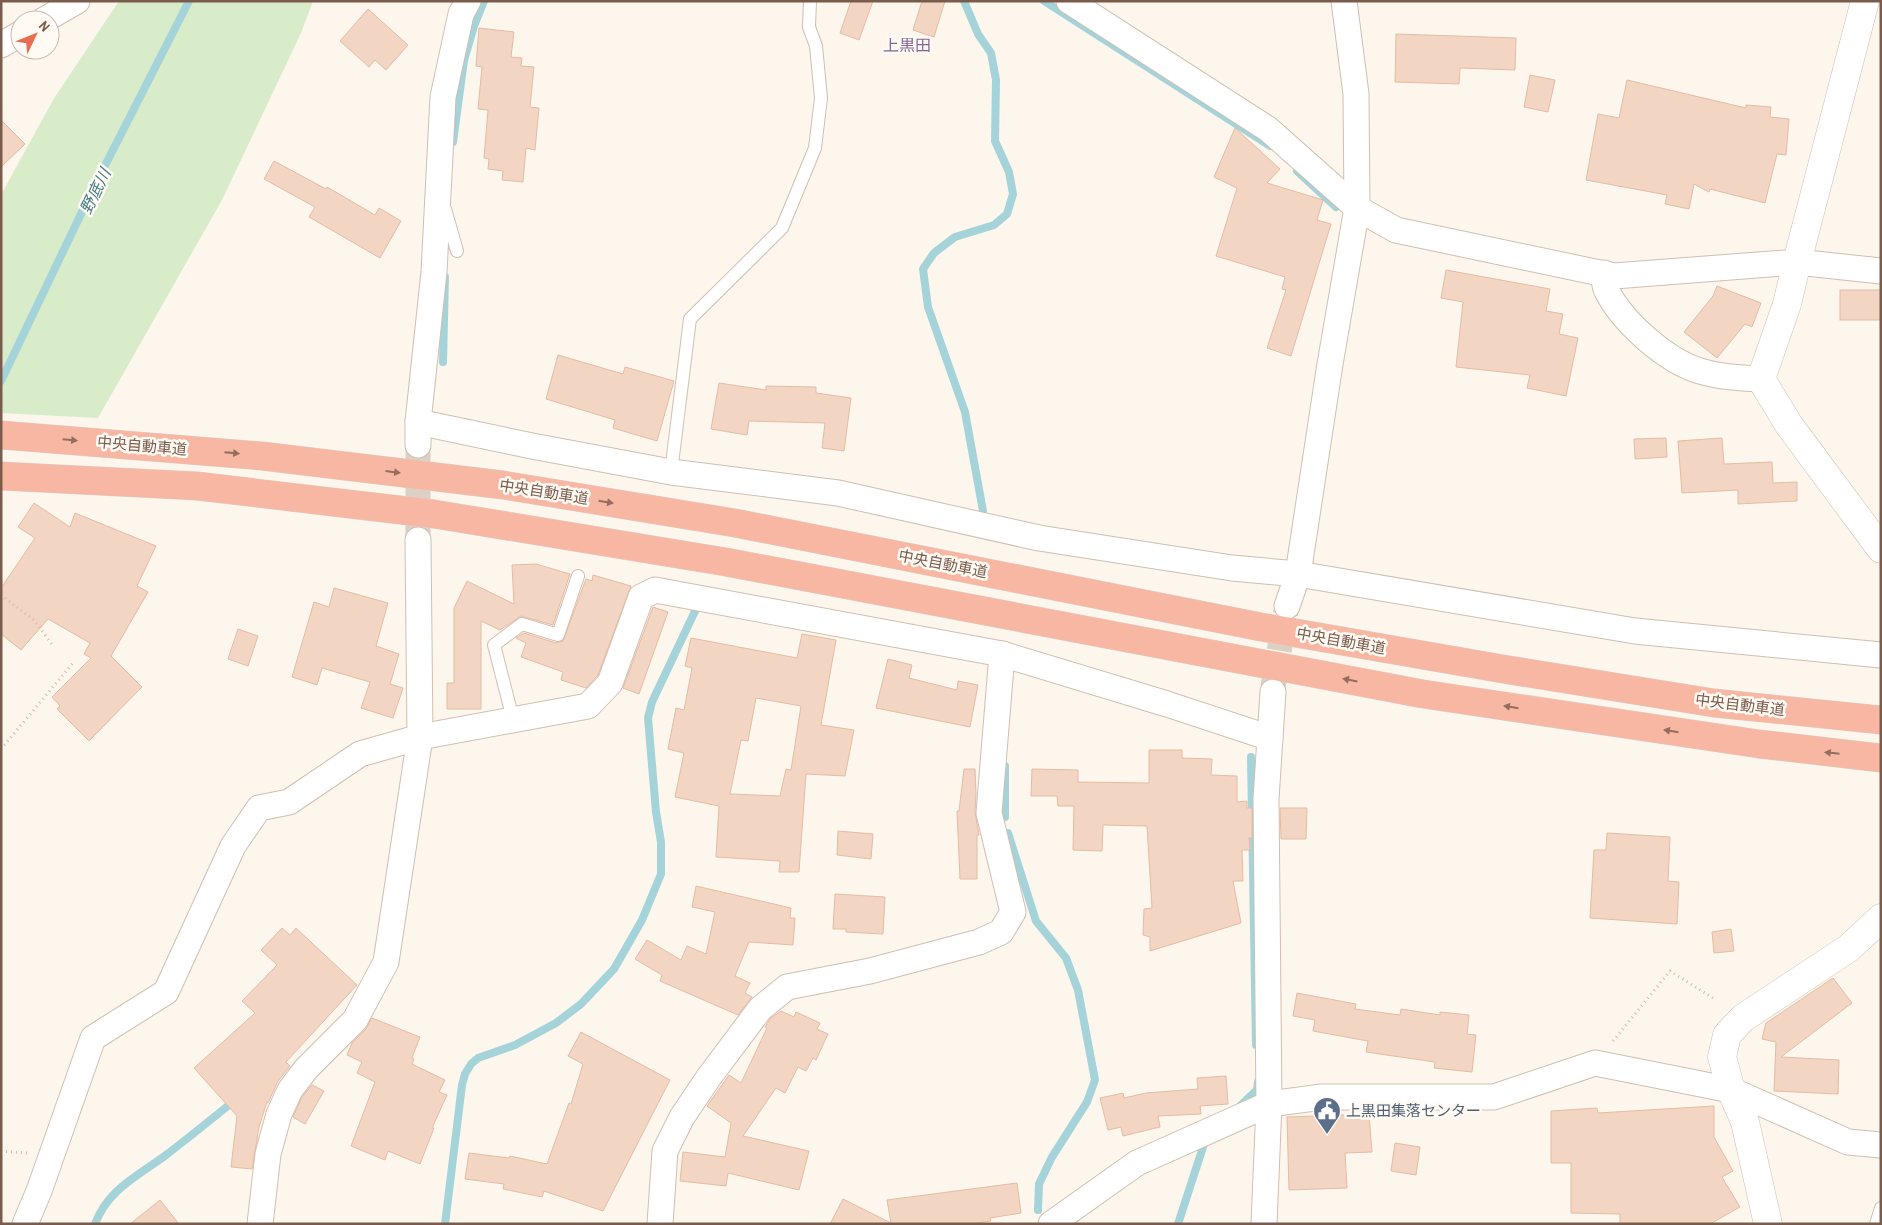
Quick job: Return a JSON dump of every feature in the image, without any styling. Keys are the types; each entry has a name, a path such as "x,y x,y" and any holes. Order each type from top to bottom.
{"highway":[{"name":"中央自動車道","path":"11,436 262,456 503,485 735,523 1261,627 1714,703 1881,720"},
{"path":"1,476 197,486 434,514 726,562 1423,694 1759,744 1881,758"}],"street":[{"path":"60,11 77,1"},
{"path":"468,1 461,14 442,97 434,272 418,433 532,446 671,472 838,493 1039,538 1232,568 1298,574 1635,631 1881,654"},
{"path":"1070,1 1268,129 1357,208 1396,230 1614,276 1797,262 1881,271"},
{"path":"1287,606 1298,574 1330,364 1357,208 1356,94 1344,1"},
{"path":"1761,379 1787,304 1865,1"},
{"path":"1604,274 1606,288 1626,318 1653,345 1678,362 1699,370 1728,377 1761,379"},
{"path":"1761,379 1789,425 1881,548"},
{"path":"260,1224 268,1154 279,1114 290,1090 306,1069 356,1020 386,962 420,738 418,540"},
{"path":"25,1224 49,1164 93,1038 166,992 233,846 259,808 289,802 360,754 420,738 588,706 610,683 641,597 655,590 1002,654 1167,704 1270,738"},
{"path":"660,1224 665,1151 682,1117 709,1076 760,1009 786,987 870,971 979,942 1001,932 1014,912 989,812 1002,654"},
{"path":"1264,1224 1269,1104 1266,798 1272,692"},
{"path":"1768,1224 1745,1122 1731,1090 1722,1057 1727,1035 1743,1018 1849,948 1881,918"},
{"path":"1051,1224 1137,1163 1269,1104 1322,1097 1494,1097 1595,1063 1731,1090 1848,1142 1881,1145"}],"lane":[{"path":"671,472 690,319 782,228 815,148 821,98 816,46 809,26 810,1"},
{"path":"438,184 457,251"},
{"path":"513,719 494,645 522,624 558,635 578,576"},
{"path":"1876,1224 1881,1208"}],"path":[{"path":"1,595 35,620 53,646"},
{"path":"1,749 73,663"},
{"path":"1595,1063 1670,971 1713,998"}],"green space":[{"path":"119,1 313,1 301,33 222,200 98,418 1,413 1,195 53,100"}],"building":[{"path":"851,1 873,1 859,40 840,33"},
{"path":"922,1 945,1 934,37 913,30"},
{"path":"368,9 408,45 386,70 375,60 369,67 340,41"},
{"path":"479,28 514,32 511,57 522,58 521,66 534,67 530,107 539,108 535,150 526,148 523,182 502,180 503,171 488,169 489,159 484,158 488,110 478,109 482,67 476,66"},
{"path":"1396,34 1516,38 1515,70 1460,68 1459,84 1395,82"},
{"path":"1530,75 1555,80 1548,112 1524,107"},
{"path":"1627,80 1746,108 1746,105 1771,107 1770,117 1789,119 1786,155 1777,154 1765,203 1710,189 1709,192 1694,184 1689,209 1665,204 1667,195 1586,180 1598,114 1619,118"},
{"path":"1,120 25,144 1,167"},
{"path":"1235,128 1280,169 1267,183 1323,200 1317,220 1331,224 1291,356 1267,348 1286,290 1282,289 1285,277 1216,256 1237,188 1214,177"},
{"path":"274,161 326,189 327,187 375,215 379,208 401,221 380,258 309,217 315,207 264,179"},
{"path":"1446,270 1550,289 1546,311 1563,314 1559,334 1578,338 1566,396 1527,388 1530,375 1456,367 1463,302 1441,298"},
{"path":"1717,286 1761,303 1752,327 1745,324 1717,358 1684,332 1713,296"},
{"path":"1840,290 1881,290 1881,320 1840,320"},
{"path":"558,355 623,374 625,367 674,381 657,441 613,428 615,420 546,399"},
{"path":"719,383 766,390 766,386 816,387 816,393 851,398 844,451 822,448 825,423 749,421 747,435 711,429"},
{"path":"1666,438 1667,457 1635,459 1634,439"},
{"path":"1722,438 1724,464 1772,462 1773,483 1797,482 1797,501 1738,504 1738,490 1682,493 1678,441"},
{"path":"34,503 70,527 75,513 156,546 137,586 148,592 111,656 142,687 89,741 57,709 60,706 52,697 91,658 84,654 90,643 48,619 21,650 1,634 1,588 35,538 18,527"},
{"path":"536,564 570,574 553,625 521,616 500,630 481,621 481,709 447,709 447,683 454,683 454,608 467,581 514,604 512,565"},
{"path":"593,575 631,586 598,675 586,688 561,680 563,672 521,657 526,643 516,638 524,633 556,643 563,641 586,579 592,581"},
{"path":"334,588 388,603 376,646 399,654 390,684 403,688 393,718 361,708 370,682 322,668 317,685 292,677 314,602 329,607"},
{"path":"653,607 668,612 639,694 623,688"},
{"path":"238,629 258,636 248,666 228,659"},
{"path":"802,634 836,640 821,725 854,730 845,776 806,774 799,872 779,872 780,861 716,857 719,806 675,797 684,753 668,749 676,708 684,710 692,668 685,666 691,638 797,658","holes":["756,698 801,706 791,770 786,769 780,796 730,794 741,740 748,741"]},
{"path":"888,659 912,665 909,678 957,690 958,681 978,685 970,727 876,708"},
{"path":"1149,750 1182,750 1182,758 1212,759 1211,775 1237,776 1237,802 1247,801 1247,808 1252,808 1252,838 1249,838 1250,850 1242,850 1243,881 1233,881 1241,923 1150,951 1150,937 1143,935 1144,909 1152,908 1147,826 1103,825 1102,851 1073,850 1074,806 1058,806 1057,796 1031,796 1032,769 1078,770 1078,782 1149,783"},
{"path":"964,769 975,769 975,812 979,835 977,835 977,879 960,879 957,811 959,811"},
{"path":"1280,808 1307,808 1306,839 1281,839"},
{"path":"838,831 873,834 871,859 837,855"},
{"path":"1607,833 1670,837 1668,881 1679,882 1677,924 1590,918 1594,850 1606,850"},
{"path":"696,886 791,908 790,918 795,918 793,945 749,942 735,976 750,983 745,993 752,997 738,1015 660,981 662,975 635,959 647,940 681,960 687,946 706,954 715,912 692,907"},
{"path":"835,894 885,897 883,934 846,932 846,929 833,929"},
{"path":"282,928 290,935 296,928 357,985 286,1062 290,1066 278,1081 267,1102 259,1127 252,1169 231,1167 237,1116 194,1068 255,1013 242,1001 277,965 261,950"},
{"path":"1731,929 1734,951 1714,953 1712,932"},
{"path":"1833,978 1852,1003 1781,1057 1839,1060 1838,1094 1774,1091 1776,1042 1762,1039 1766,1023"},
{"path":"1297,993 1356,1004 1355,1009 1400,1015 1401,1009 1440,1015 1440,1012 1469,1015 1467,1034 1476,1035 1472,1072 1434,1068 1435,1062 1366,1052 1368,1041 1313,1031 1315,1020 1293,1016"},
{"path":"781,1011 794,1017 796,1012 820,1023 817,1029 828,1034 816,1060 813,1058 806,1071 798,1067 785,1093 776,1088 743,1136 809,1151 799,1190 728,1173 726,1186 680,1181 683,1152 725,1157 731,1123 707,1106 729,1075 741,1083 767,1028 765,1027 770,1019"},
{"path":"372,1018 420,1037 412,1058 414,1059 412,1064 445,1080 439,1092 447,1095 432,1128 434,1128 420,1164 388,1151 385,1160 351,1146 375,1082 357,1073 362,1062 347,1055 352,1043 365,1030"},
{"path":"581,1032 670,1080 603,1211 544,1191 542,1197 503,1189 504,1184 465,1179 469,1153 509,1158 510,1156 547,1164 569,1103 571,1104 583,1064 568,1056"},
{"path":"1226,1076 1228,1104 1200,1106 1201,1114 1158,1116 1160,1127 1123,1136 1121,1127 1108,1130 1100,1098 1123,1093 1124,1098 1146,1093 1198,1089 1197,1078"},
{"path":"312,1085 324,1091 305,1124 293,1117 302,1097"},
{"path":"1714,1106 1714,1137 1733,1171 1722,1177 1740,1207 1710,1224 1620,1224 1620,1214 1571,1213 1571,1163 1551,1163 1551,1111 1597,1108 1598,1113"},
{"path":"1369,1114 1372,1152 1345,1153 1347,1188 1289,1190 1287,1117"},
{"path":"1395,1143 1420,1147 1416,1175 1391,1171"},
{"path":"1017,1183 1021,1213 990,1218 991,1221 970,1224 830,1224 843,1199 891,1223 887,1200"},
{"path":"160,1200 179,1224 130,1224"}],"waterway":[{"name":"野底川","path":"1,381 91,193 189,1"},
{"path":"453,142 464,60 484,1"},
{"path":"964,1 978,34 991,53 996,80 995,141 1009,172 1013,194 1007,214 994,225 955,237 934,253 923,269 928,307 965,412 983,511"},
{"path":"1044,1 1270,146"},
{"path":"1297,171 1336,207"},
{"path":"443,362 445,277"},
{"path":"445,1224 462,1085 465,1074 471,1064 478,1058 515,1045 556,1023 581,1004 614,969 642,920 661,874 661,842 656,812 648,718 652,702 696,609"},
{"path":"1251,757 1256,1045"},
{"path":"1005,766 1005,817"},
{"path":"1008,833 1036,921 1066,958 1078,990 1095,1080 1087,1102 1052,1157 1039,1184 1038,1210"},
{"path":"1239,1107 1257,1090 1258,1082"},
{"path":"95,1224 108,1201 125,1184 166,1155 229,1105"},
{"path":"1178,1224 1204,1144"}],"tunnel":[{"path":"418,445 418,540"},
{"path":"1273,687 1286,611"}],"place":[{"name":"上黒田集落センター","path":"1327,1135"}],"district":[{"name":"上黒田","path":"907,45"}]}
